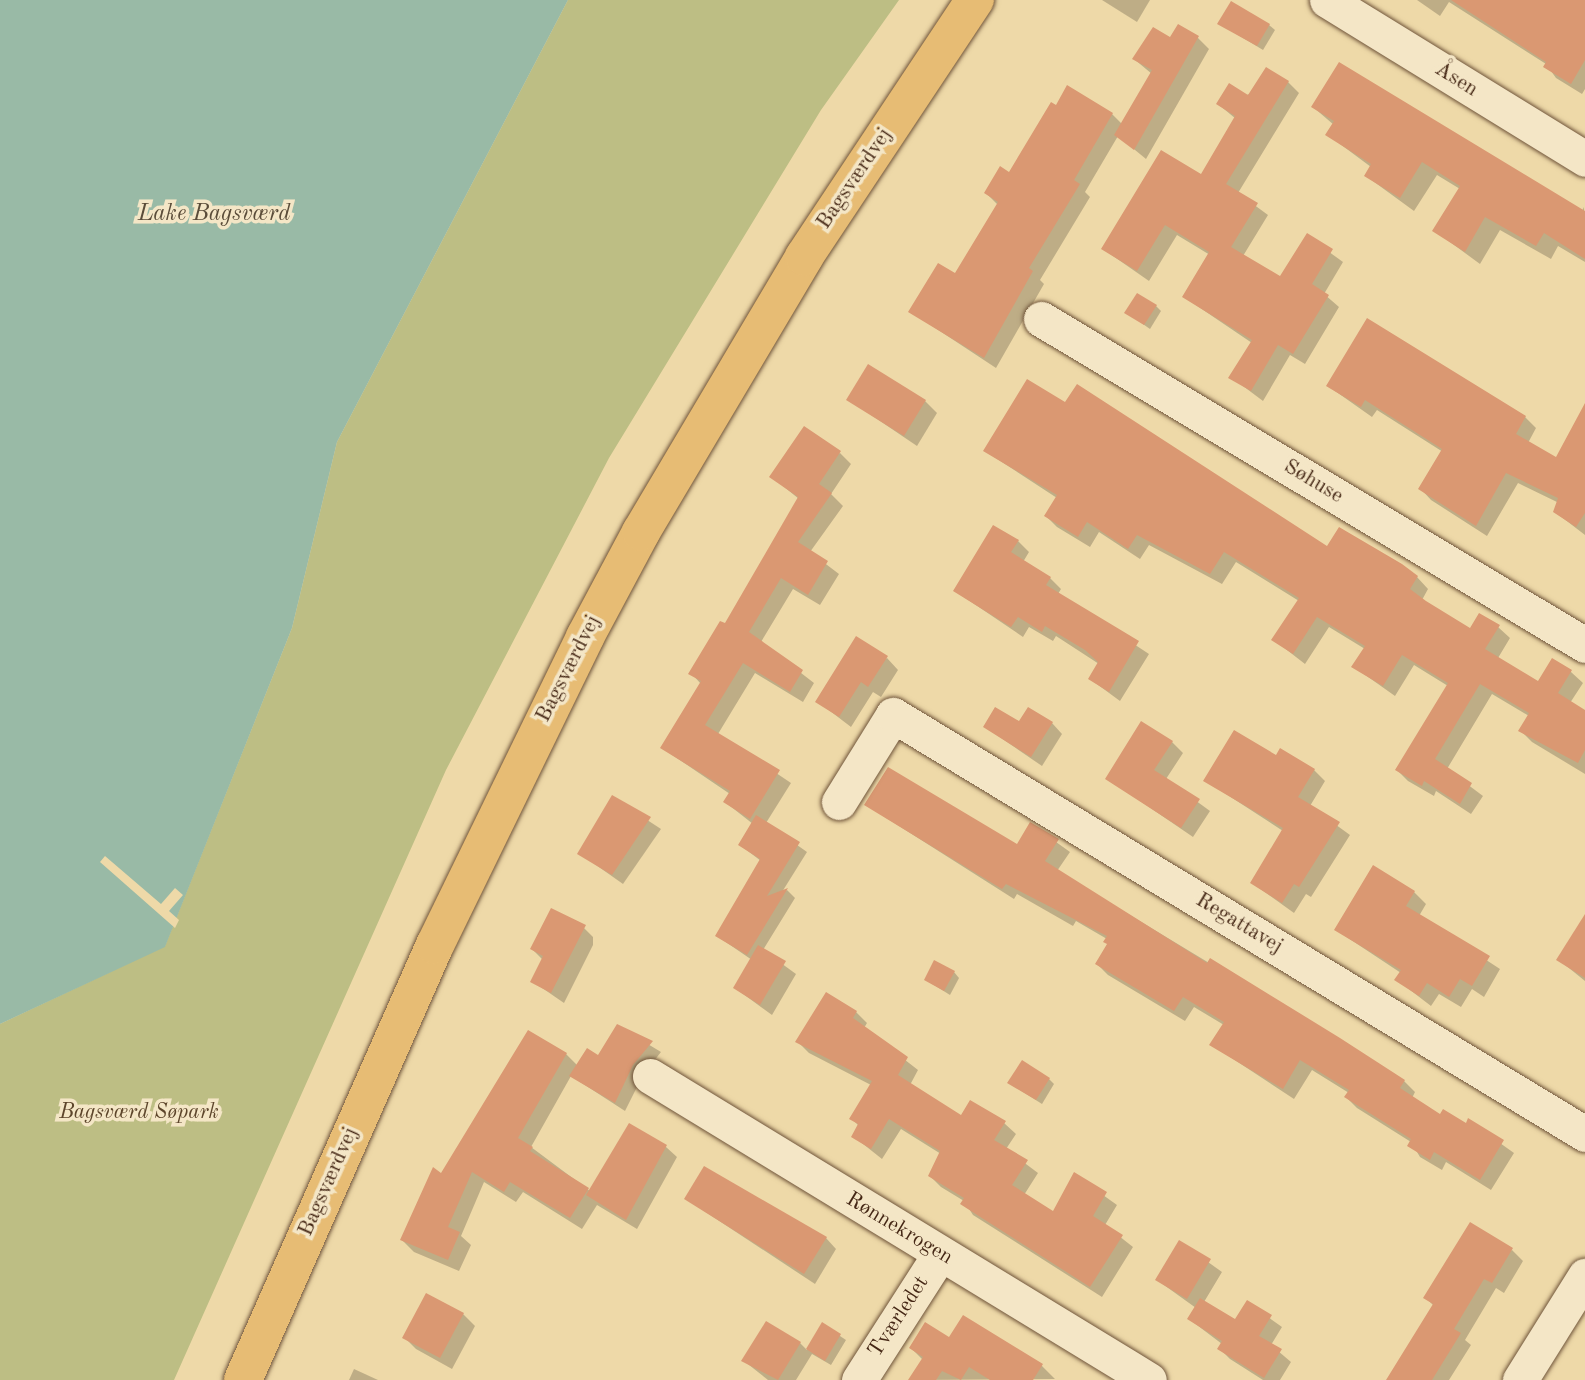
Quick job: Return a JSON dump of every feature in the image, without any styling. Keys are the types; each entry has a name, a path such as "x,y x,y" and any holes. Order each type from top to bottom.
{"main road":[{"name":"Bagsværdvej","path":"243,1380 435,945 585,637 789,280 975,0"}],"street":[{"name":"Åsen","path":"1327,0 1585,159"},
{"name":"Søhuse","path":"1041,319 1585,645"},
{"name":"Regattavej","path":"839,802 893,715 1585,1134"},
{"name":"Rønnekrogen","path":"650,1076 1149,1380"},
{"name":"Tværledet","path":"859,1380 940,1254"},
{"path":"1520,1380 1585,1276"}],"green space":[{"name":"Bagsværd Søpark","path":"568,0 899,0 821,110 609,458 446,770 174,1380 0,1380 0,1024 165,946 292,628 337,442"}],"water":[{"name":"Lake Bagsværd","path":"0,0 568,0 337,442 292,628 165,947 0,1024"}],"pier":[{"path":"105,856 161,904 175,888 183,895 169,911 179,920 175,928 100,862"}],"building":[{"path":"1451,0 1585,0 1585,60 1571,84 1543,67 1546,62"},
{"path":"1231,1 1270,24 1257,46 1217,24"},
{"path":"1178,24 1199,36 1134,150 1114,135 1152,70 1132,59 1153,27 1170,37"},
{"path":"1339,62 1585,211 1585,259 1544,233 1536,246 1485,217 1465,252 1432,231 1460,186 1422,162 1400,198 1364,176 1371,164 1325,135 1334,121 1311,107"},
{"path":"1266,67 1289,81 1226,184 1258,203 1231,247 1280,276 1307,233 1333,249 1312,284 1329,295 1293,354 1278,345 1251,391 1228,378 1252,340 1182,297 1209,252 1165,225 1137,271 1101,249 1161,150 1201,174 1235,116 1216,104 1229,83 1248,95"},
{"path":"1067,85 1113,113 1074,180 1080,184 1029,268 1033,271 984,358 908,312 938,263 955,273 998,202 984,193 1000,166 1009,172 1051,102 1056,105"},
{"path":"1137,293 1157,305 1144,325 1124,313"},
{"path":"1367,318 1526,416 1516,434 1556,457 1585,403 1585,513 1576,527 1553,512 1558,498 1506,473 1476,526 1418,489 1442,449 1365,400 1361,407 1326,386"},
{"path":"868,364 926,400 904,436 846,400"},
{"path":"1027,379 1065,402 1077,384 1327,546 1339,527 1402,564 1418,576 1410,589 1426,601 1470,628 1479,613 1500,625 1485,649 1538,681 1552,658 1572,670 1558,693 1585,710 1585,750 1578,763 1518,731 1529,713 1480,684 1435,759 1472,783 1460,804 1424,781 1422,786 1395,770 1448,683 1402,655 1383,686 1351,667 1365,646 1317,617 1293,654 1271,640 1299,598 1224,552 1210,574 1137,535 1128,549 1087,522 1078,537 1044,516 1057,495 983,451"},
{"path":"804,426 841,451 819,484 832,493 798,542 828,561 808,595 781,578 749,632 803,670 790,692 743,663 705,725 780,770 750,819 723,802 730,791 660,748 701,681 688,674 720,621 725,623 798,497 769,477"},
{"path":"993,525 1019,540 1011,552 1051,577 1046,585 1139,641 1109,692 1088,679 1098,662 1085,650 1045,626 1042,632 1018,617 1011,627 953,591"},
{"path":"856,636 888,656 868,687 861,682 839,717 815,702"},
{"path":"995,707 1019,721 1028,707 1053,722 1031,757 983,727"},
{"path":"1141,721 1173,741 1154,770 1200,799 1181,828 1105,779"},
{"path":"1234,730 1276,755 1280,748 1315,769 1298,797 1340,822 1299,887 1294,884 1282,903 1250,883 1283,828 1203,781"},
{"path":"888,767 1017,844 1030,822 1059,839 1045,861 1207,963 1210,958 1340,1038 1405,1080 1400,1088 1440,1114 1443,1109 1466,1123 1468,1118 1504,1140 1480,1180 1434,1152 1430,1160 1407,1146 1411,1139 1344,1097 1349,1090 1300,1060 1283,1089 1209,1045 1224,1022 1183,997 1174,1011 1095,964 1107,944 1103,942 1107,936 1006,884 1002,889 864,805"},
{"path":"612,795 651,817 612,875 577,854"},
{"path":"756,815 800,842 767,896 788,888 747,955 715,936 760,859 738,845"},
{"path":"1373,865 1415,891 1406,906 1490,956 1472,986 1460,979 1449,997 1427,983 1419,996 1394,980 1401,970 1334,930"},
{"path":"551,908 586,925 551,993 530,982 543,956 530,949"},
{"path":"1585,914 1585,978 1556,960"},
{"path":"758,945 786,961 760,1005 733,988"},
{"path":"934,960 955,971 944,991 924,980"},
{"path":"826,992 857,1011 853,1018 908,1057 898,1075 961,1115 970,1100 1006,1121 994,1140 1028,1160 1012,1185 1053,1211 1074,1172 1107,1192 1093,1216 1123,1235 1090,1287 960,1204 964,1198 928,1176 940,1151 889,1119 871,1149 851,1137 858,1124 849,1119 872,1081 795,1042"},
{"path":"617,1024 653,1041 633,1065 615,1103 569,1076 587,1048 598,1055"},
{"path":"528,1030 567,1053 518,1138 533,1147 530,1151 589,1188 570,1218 510,1182 504,1192 472,1172 448,1227 460,1232 448,1260 400,1240 433,1167 441,1173"},
{"path":"1022,1060 1050,1078 1036,1100 1007,1083"},
{"path":"629,1123 667,1145 626,1220 586,1195"},
{"path":"704,1166 827,1237 804,1274 684,1199"},
{"path":"1470,1222 1513,1248 1492,1283 1484,1279 1454,1329 1461,1333 1432,1380 1386,1380 1433,1304 1423,1298"},
{"path":"1179,1240 1211,1259 1187,1299 1155,1280"},
{"path":"426,1293 464,1313 440,1358 402,1338"},
{"path":"1200,1298 1235,1319 1247,1300 1272,1315 1259,1336 1282,1349 1264,1378 1217,1349 1222,1341 1187,1319"},
{"path":"963,1315 1043,1364 1033,1380 990,1380 969,1367 961,1380 942,1371 936,1380 908,1380 923,1357 909,1348 925,1322 949,1337"},
{"path":"766,1321 801,1342 778,1380 741,1361"},
{"path":"822,1322 841,1334 825,1361 806,1349"}]}
